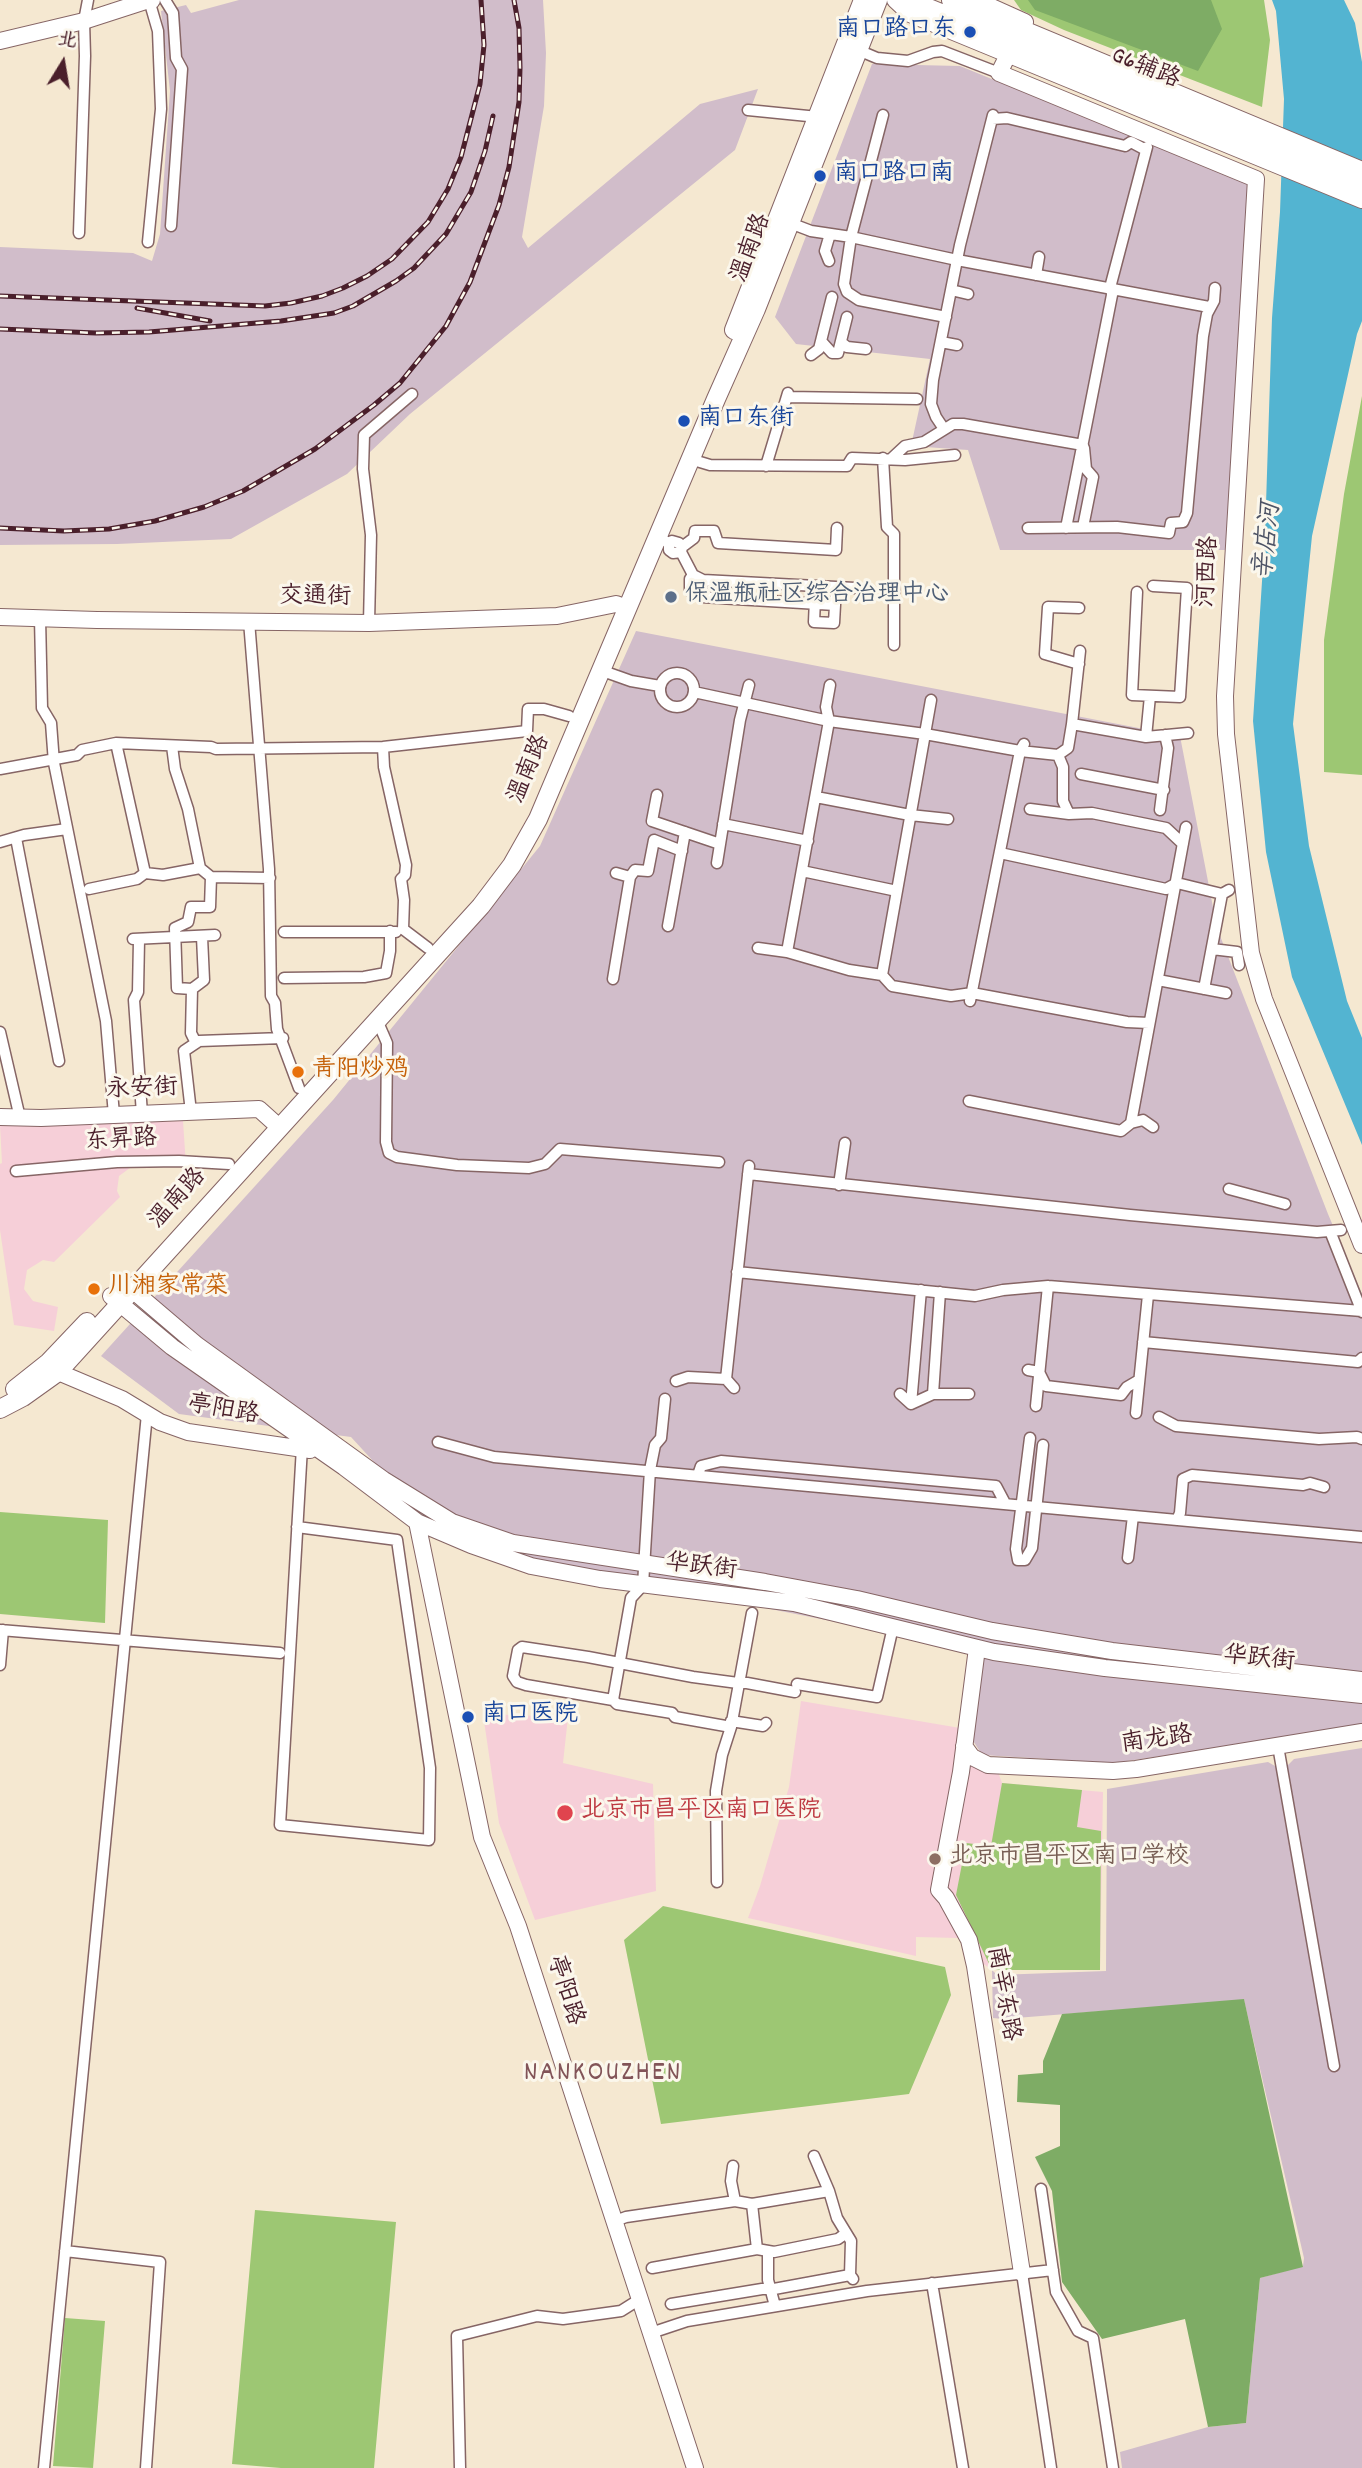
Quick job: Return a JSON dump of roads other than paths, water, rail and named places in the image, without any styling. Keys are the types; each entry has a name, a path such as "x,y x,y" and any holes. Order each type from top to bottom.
{"main road":[{"name":"温南路","path":"121,1293 229,1164 275,1123 299,1088 472,899 503,859 527,814 621,606 729,342 863,0"},
{"name":"温南路","path":"0,1409 23,1397 54,1367 275,1123 377,1020 481,906 512,865 538,819 600,670 621,606 663,540 690,459 756,309 878,0"},
{"name":"G6辅路","path":"909,0 1256,137 1362,171"},
{"name":"G6辅路","path":"951,0 1362,185"},
{"name":"温南路","path":"0,1397 54,1367"}],"street":[{"path":"79,233 84,21 88,0"},
{"path":"0,41 84,21 150,0 158,31 161,109 148,242"},
{"path":"165,0 173,13 176,58 182,69 171,226"},
{"name":"G6辅路","path":"895,0 910,14 1008,55 1256,137"},
{"name":"G6辅路","path":"976,0 1007,8 1256,137"},
{"path":"858,50 877,58 908,61 942,51 999,73 1008,55"},
{"name":"河西路","path":"999,73 1256,178 1226,682 1226,734 1255,970 1362,1245"},
{"path":"748,110 818,117"},
{"path":"883,115 851,237 844,284 846,292 859,300 946,317"},
{"path":"944,429 931,404 933,380 957,260 992,117 1007,118 1125,146 1131,142 1147,148 1111,289 1066,528"},
{"path":"1256,137 1362,162"},
{"path":"1256,137 1362,200"},
{"path":"790,223 811,231 1209,307"},
{"path":"829,261 825,251 830,234"},
{"path":"1036,275 1039,257"},
{"path":"1028,528 1117,527 1170,533 1171,523 1183,522 1187,513 1202,336 1209,307 1214,300 1215,288"},
{"path":"951,290 968,294"},
{"path":"811,355 819,349 822,342 829,297 838,299 846,292"},
{"path":"822,342 832,353 838,353 847,317"},
{"path":"941,342 957,345"},
{"path":"842,343 847,347 866,349"},
{"path":"369,623 372,535 363,469 364,435 412,394"},
{"path":"766,466 788,395 905,395 917,399"},
{"path":"887,458 905,446 924,442 944,429 963,424 1083,445"},
{"path":"1083,445 1086,469 1093,477 1083,527"},
{"path":"690,459 709,465 847,466 852,458 905,460 955,454"},
{"path":"887,458 887,527 894,534 894,645"},
{"path":"663,540 673,553 694,538 695,531 714,531 718,543 836,550 837,528"},
{"path":"681,549 698,578 702,597 835,605"},
{"path":"690,591 690,579 698,578 855,588"},
{"path":"817,586 814,622 834,623 836,587"},
{"path":"1138,592 1132,695 1180,697 1187,588 1153,586"},
{"name":"交通街","path":"0,617 369,623 556,617 621,606"},
{"path":"1079,608 1048,607 1045,654 1079,664"},
{"path":"40,618 42,708 51,723 54,763 106,1021 114,1115"},
{"path":"249,621 270,878 271,996 275,1003 277,1029 299,1088"},
{"path":"694,692 829,721 1058,755 1068,748 1080,651"},
{"path":"600,670 631,681 660,686"},
{"path":"677,672 692,681 694,692 689,702 674,706 665,701 660,686 666,676 677,672"},
{"path":"717,863 748,685"},
{"path":"787,953 829,721 826,707 830,685"},
{"path":"1146,737 1150,696"},
{"path":"882,975 931,700"},
{"path":"0,769 77,755 82,750 116,743 215,749 383,747 527,731 528,709 544,709 569,716"},
{"path":"1072,724 1146,737 1188,733"},
{"path":"1160,810 1168,748 1165,735"},
{"path":"116,743 145,873"},
{"path":"172,746 175,769 188,809 200,868 211,877 270,878"},
{"path":"383,747 384,767 406,865 401,879 404,900 403,929"},
{"path":"971,997 1022,748"},
{"path":"1058,755 1063,767 1063,802 1069,814"},
{"path":"1080,774 1164,790"},
{"path":"657,795 652,821 720,844"},
{"path":"816,797 910,815 948,819"},
{"path":"1030,809 1069,814 1092,813 1166,828 1183,844"},
{"path":"723,824 808,841"},
{"path":"1131,1122 1186,827"},
{"path":"0,842 67,829"},
{"path":"668,926 685,832"},
{"path":"16,838 59,1061"},
{"path":"613,979 630,877 635,870 648,871 654,840 682,851"},
{"path":"1000,853 1166,889 1177,884 1226,892 1204,989"},
{"path":"89,889 136,879 145,873 163,875 200,868"},
{"path":"802,871 897,891"},
{"path":"616,873 630,877"},
{"path":"202,937 204,980 192,989 177,988 175,928 188,922 191,907 211,907 211,877"},
{"path":"403,929 428,948"},
{"path":"284,932 400,932 403,929"},
{"path":"284,978 364,977 386,973 390,931"},
{"path":"142,1114 134,1000 138,992 136,939 215,935"},
{"path":"758,948 849,970 882,975 892,986 1127,1022 1149,1023"},
{"path":"1212,949 1237,952 1238,965"},
{"path":"364,977 365,983 371,987"},
{"path":"1158,980 1226,993"},
{"path":"192,989 191,1033 196,1043"},
{"path":"377,1020 387,1043 386,1142 389,1153 397,1157 457,1165 529,1168 545,1164 560,1149 719,1162"},
{"path":"0,1032 20,1118"},
{"path":"191,1112 184,1051 199,1041 282,1038"},
{"path":"969,1101 1121,1130 1131,1122 1143,1120 1153,1127"},
{"name":"永安街","path":"0,1117 259,1109 275,1123"},
{"path":"839,1185 845,1143"},
{"name":"东昇路","path":"16,1171 117,1162 179,1161 229,1164"},
{"path":"726,1379 737,1272 749,1170 839,1185 1317,1232 1336,1231 1362,1311 1048,1286 1003,1290 975,1296 737,1272"},
{"path":"1230,1189 1284,1204"},
{"path":"1036,1406 1034,1371 1048,1286"},
{"path":"911,1404 920,1290"},
{"path":"933,1394 940,1292"},
{"name":"华跃街","path":"121,1293 172,1347 417,1522 531,1566 643,1585 794,1603 976,1648 1105,1668 1362,1695"},
{"name":"华跃街","path":"121,1293 384,1480 452,1522 513,1543 765,1581 857,1599 992,1631 1112,1651 1362,1680"},
{"path":"1136,1413 1148,1295"},
{"path":"1143,1342 1358,1362 1362,1358"},
{"name":"亭阳路","path":"54,1367 122,1399 160,1422 188,1432 302,1447 322,1453"},
{"path":"1034,1371 1046,1386 1122,1395 1139,1380"},
{"path":"676,1381 688,1377 726,1379 734,1388"},
{"path":"900,1394 911,1404"},
{"path":"911,1404 933,1394 968,1394"},
{"path":"613,1700 631,1598 643,1585 650,1470 655,1445 661,1438 665,1399"},
{"path":"44,2468 147,1414"},
{"path":"1159,1417 1176,1426 1319,1439 1362,1439"},
{"path":"1030,1438 1016,1549 1018,1560 1025,1560 1032,1548 1044,1445"},
{"path":"438,1442 494,1457 1362,1537"},
{"path":"297,1527 397,1540 430,1768 429,1840 280,1825 297,1527 302,1447"},
{"path":"698,1475 701,1466 722,1461 996,1486 1005,1503"},
{"path":"1177,1520 1183,1479 1192,1475 1303,1485 1310,1483 1324,1487"},
{"path":"1128,1558 1133,1516"},
{"name":"亭阳路","path":"417,1522 482,1837 518,1926 695,2468"},
{"path":"717,1882 716,1791 752,1613"},
{"path":"766,1723 763,1726 731,1724 674,1717 672,1713 617,1704 613,1700 526,1685 517,1682 513,1676 518,1650 522,1647 738,1684 877,1698 892,1627"},
{"path":"0,1665 2,1630 280,1653"},
{"name":"南辛东路","path":"976,1648 964,1746 939,1890 969,1940 972,1953 1022,2273"},
{"name":"南龙路","path":"964,1746 972,1757 988,1765 1113,1771 1362,1732"},
{"path":"1278,1746 1334,2066"},
{"path":"671,2304 852,2277 849,2253 852,2246 837,2218 814,2155"},
{"path":"733,2166 731,2181 735,2201"},
{"path":"1041,2189 1056,2292 1078,2331 1093,2338 1113,2468"},
{"path":"615,2221 626,2217 735,2201 752,2204 829,2191"},
{"path":"752,2204 775,2306"},
{"path":"652,2268 838,2239 845,2234"},
{"path":"65,2251 160,2262 146,2468"},
{"path":"651,2333 687,2320 867,2291 1053,2270"},
{"path":"1022,2273 1051,2468"},
{"path":"932,2284 963,2468"},
{"path":"460,2468 457,2336 537,2316 563,2319 621,2311 640,2299"}],"water":[{"name":"辛店河","path":"1272,0 1344,0 1355,23 1362,62 1362,321 1312,536 1293,724 1309,846 1347,1001 1362,1038 1362,1145 1292,977 1266,852 1253,721 1265,535 1272,318 1280,212 1284,99 1276,11"}],"railway":[{"path":"0,296 265,306 322,296 367,276 392,259 428,222 448,189 461,157 480,84 484,45 481,0"},
{"path":"0,528 64,531 109,529 155,521 204,507 243,491 315,449 400,383 446,326 470,282 499,205 509,167 519,102 519,28 514,0"},
{"path":"0,329 149,332 281,321 334,313 353,306 414,268 446,234 471,192 493,116"},
{"path":"137,308 210,321"}],"place":[{"name":"南口路口东","path":"970,32"},
{"name":"南口路口南","path":"820,176"},
{"name":"南口东街","path":"684,421"},
{"name":"保温瓶社区综合治理中心","path":"671,597"},
{"name":"青阳炒鸡","path":"298,1072"},
{"name":"川湘家常菜","path":"94,1289"},
{"name":"南口医院","path":"468,1717"},
{"name":"北京市昌平区南口医院","path":"565,1813"},
{"name":"北京市昌平区南口学校","path":"935,1859"}],"district":[{"name":"NANKOUZHEN","path":"603,2075"}]}
